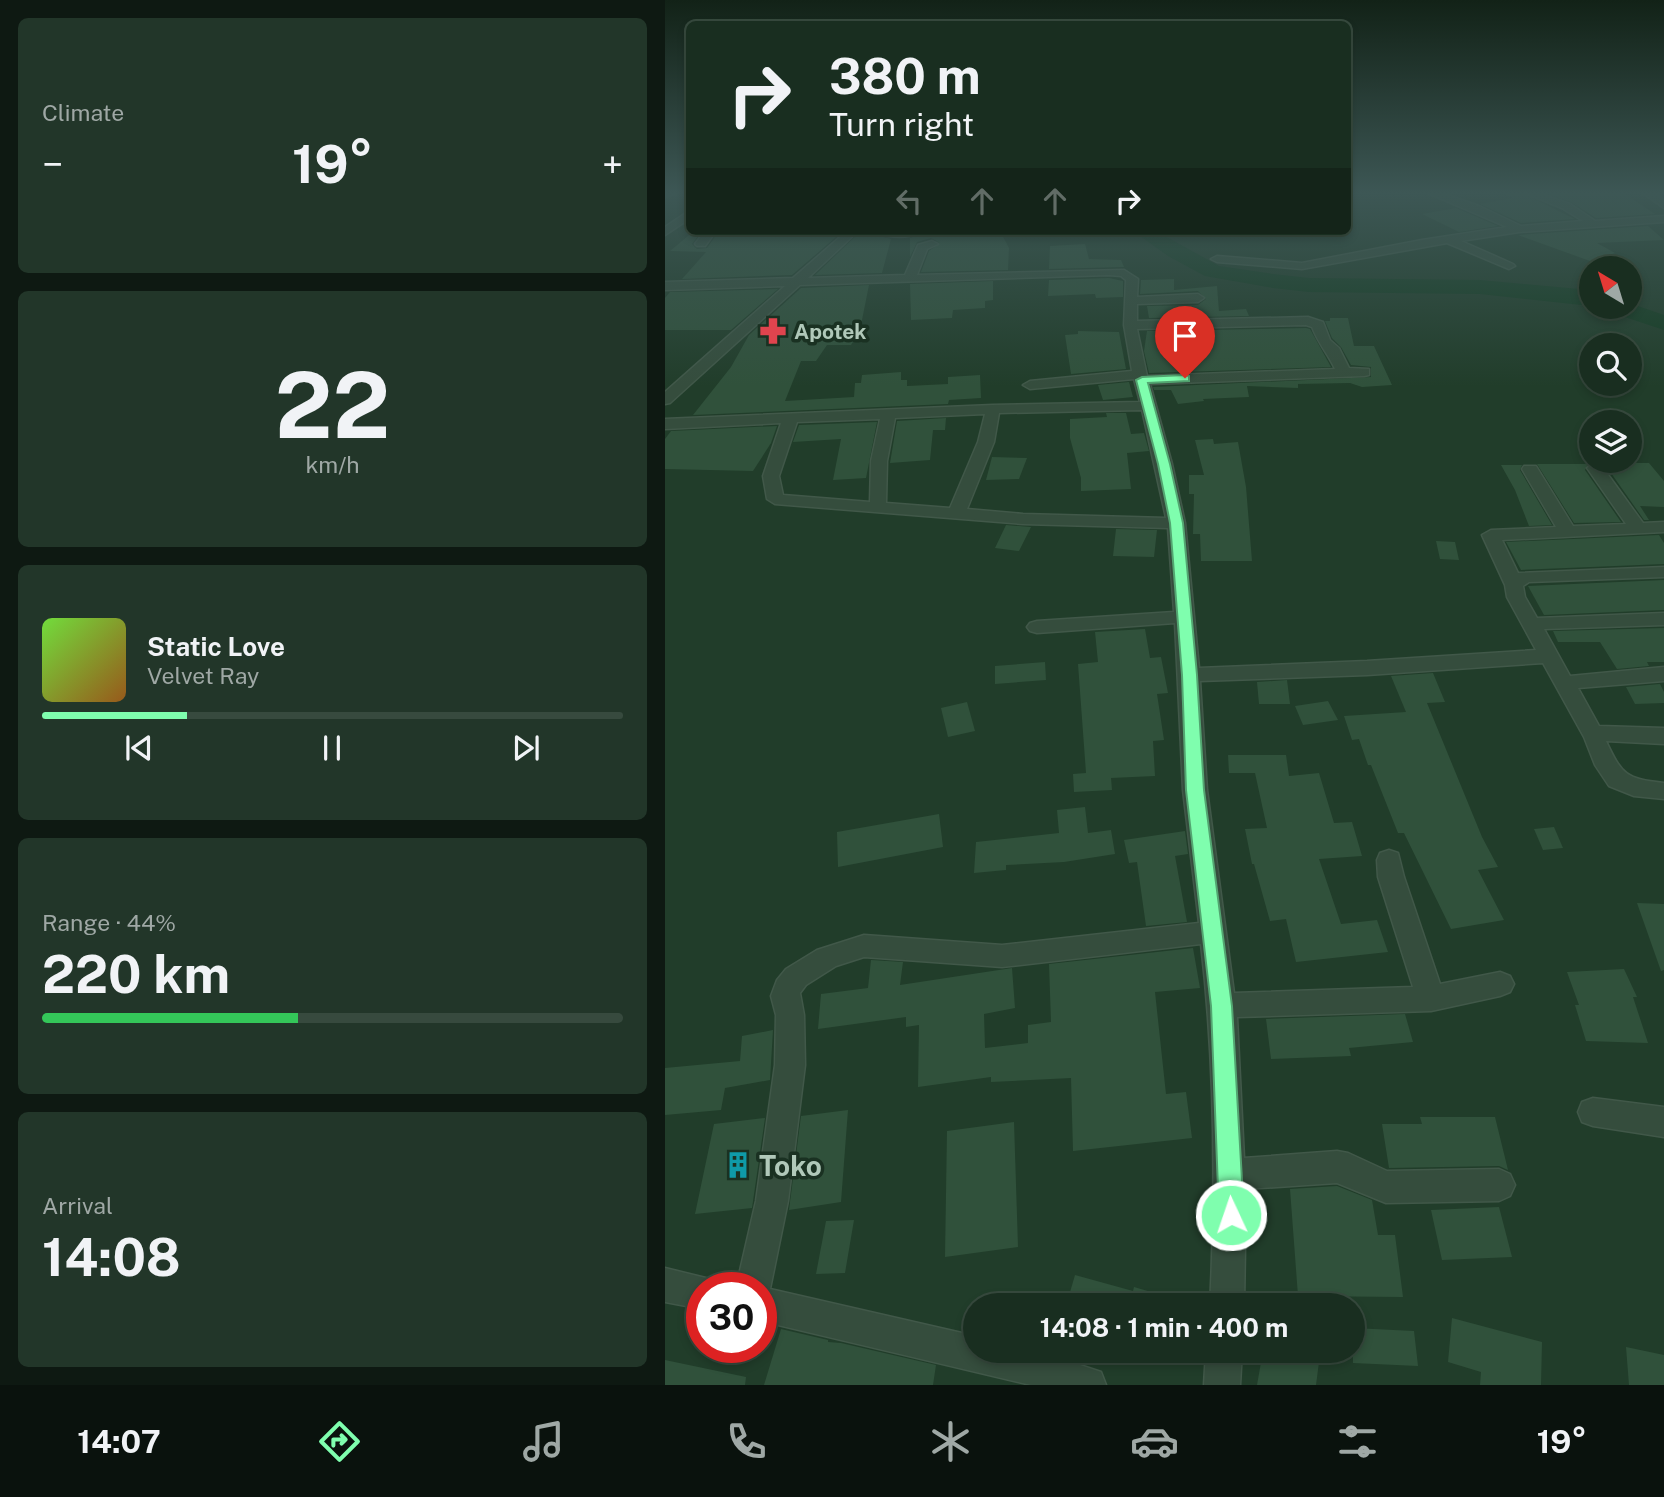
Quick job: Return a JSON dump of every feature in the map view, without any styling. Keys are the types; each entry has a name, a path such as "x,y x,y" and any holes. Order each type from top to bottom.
{"street":[{"path":"665,400 824,258"},
{"path":"911,280 911,271 917,258"},
{"path":"1217,259 1302,266 1347,258"},
{"path":"1490,258 1509,266"},
{"path":"665,286 1124,273 1134,282 1130,326 1176,523 1189,675 1195,790 1221,1006 1231,1215 1228,1293"},
{"path":"1131,301 1198,298"},
{"path":"1130,326 1308,321 1318,325 1324,342 1332,348 1344,373"},
{"path":"1030,385 1141,377 1364,372"},
{"path":"665,383 684,383"},
{"path":"665,424 993,409 1147,406"},
{"path":"957,512 974,475 993,409"},
{"path":"878,506 879,461 888,414"},
{"path":"790,420 771,476 775,499 1037,520 1176,523"},
{"path":"1530,469 1567,531"},
{"path":"1599,473 1638,528"},
{"path":"1664,527 1491,535 1514,585 1516,597 1594,736 1611,776 1633,789 1664,791"},
{"path":"1514,585 1520,578 1529,576 1664,572"},
{"path":"1037,627 1183,617"},
{"path":"1532,624 1664,620"},
{"path":"1189,675 1367,668 1548,656"},
{"path":"1565,683 1664,674"},
{"path":"1594,736 1601,733 1664,736"},
{"path":"1389,860 1391,877 1431,999"},
{"path":"756,1272 772,1201 790,1065 790,1015 785,996 787,988 796,977 827,958 864,946 1002,956 1212,932"},
{"path":"1221,1006 1431,999 1500,984"},
{"path":"1594,1112 1664,1122"},
{"path":"1229,1175 1337,1167 1348,1169 1386,1187 1499,1185"},
{"path":"665,1285 686,1289"},
{"path":"777,1308 1035,1368 1088,1385"},
{"path":"1223,1385 1224,1363"}],"building":[{"path":"701,258 812,258 792,275 682,279"},
{"path":"833,258 886,258 882,273 815,275"},
{"path":"926,258 1009,258 1008,270 921,272"},
{"path":"1049,258 1121,260 1124,267 1049,269"},
{"path":"1109,278 1123,281 1123,297 1096,298 1095,294 1048,296 1049,280"},
{"path":"1174,279 1174,290 1217,286 1219,311 1246,309 1249,316 1149,318 1147,306 1198,305 1206,299 1198,291 1140,294 1141,280"},
{"path":"993,281 993,300 985,301 985,308 953,310 952,318 911,320 910,284"},
{"path":"869,285 860,330 851,345 827,345 816,361 801,361 785,401 854,397 855,383 861,383 862,375 901,372 901,380 907,380 907,386 948,384 948,377 980,375 981,398 949,400 948,404 693,415 731,367 749,335 801,288"},
{"path":"778,289 731,330 665,330 665,298 670,292"},
{"path":"1330,318 1348,318 1354,346 1374,346 1392,385 1362,387 1350,383 1298,384 1298,388 1247,386 1249,397 1203,399 1204,401 1178,404 1171,390 1154,390 1153,387 1371,377 1371,367 1351,365 1341,347 1332,338 1325,321 1330,321"},
{"path":"1310,329 1331,367 1149,373 1144,351 1147,331"},
{"path":"1078,331 1119,332 1126,369 1071,374 1065,335 1078,334"},
{"path":"1129,382 1133,397 1103,400 1098,385"},
{"path":"1106,413 1126,413 1131,434 1144,433 1149,451 1127,453 1131,489 1081,491 1081,478 1070,438 1070,419 1107,417"},
{"path":"946,418 945,430 933,430 930,460 890,463 897,421"},
{"path":"877,422 866,478 833,480 841,439 793,442 799,425"},
{"path":"777,426 771,443 753,471 665,469 665,439 671,431"},
{"path":"1213,439 1214,444 1238,442 1246,487 1252,561 1201,561 1200,534 1193,534 1194,494 1189,494 1189,475 1204,475 1195,440"},
{"path":"992,457 1027,458 1019,479 986,480"},
{"path":"1642,463 1649,463 1664,481 1664,507 1640,506 1649,520 1644,520 1611,473 1642,473"},
{"path":"1537,464 1579,464 1579,473 1587,473 1621,522 1574,523"},
{"path":"1501,465 1522,465 1520,470 1552,525 1529,526 1515,490"},
{"path":"1006,525 1031,527 1019,551 995,548"},
{"path":"1116,529 1157,530 1154,557 1113,556"},
{"path":"1659,535 1664,543 1664,564 1521,570 1506,542"},
{"path":"1436,541 1455,542 1459,560 1440,559"},
{"path":"1664,580 1664,610 1544,615 1528,586"},
{"path":"1664,628 1664,662 1647,662 1649,666 1617,669 1600,642 1558,642 1553,631"},
{"path":"1145,629 1150,658 1161,657 1168,693 1157,694 1164,740 1153,741 1155,776 1111,778 1112,790 1074,792 1073,774 1086,773 1078,664 1098,662 1095,632"},
{"path":"1045,662 1046,680 995,684 995,666"},
{"path":"1433,673 1445,702 1427,703 1482,837 1498,867 1478,870 1504,920 1451,929 1404,833 1398,833 1359,739 1352,740 1344,716 1406,712 1391,676"},
{"path":"1287,680 1290,704 1259,704 1257,682"},
{"path":"1660,684 1664,692 1664,703 1635,704 1626,687"},
{"path":"1328,701 1338,720 1303,725 1295,706"},
{"path":"967,702 975,731 948,737 941,708"},
{"path":"1228,755 1286,755 1289,776 1319,773 1334,823 1352,822 1362,856 1319,859 1341,924 1377,920 1388,952 1296,962 1286,919 1270,921 1252,864 1245,829 1267,828 1255,773 1229,773"},
{"path":"1085,807 1088,833 1111,830 1115,854 1064,862 1006,865 1006,870 974,873 976,842 1059,833 1057,810"},
{"path":"939,814 943,847 838,867 837,832"},
{"path":"1554,827 1563,848 1543,850 1534,829"},
{"path":"1185,831 1188,854 1175,856 1187,922 1146,926 1137,862 1129,863 1124,840"},
{"path":"1637,903 1664,904 1664,970 1661,971"},
{"path":"1193,948 1200,988 1155,992 1166,1094 1186,1092 1192,1138 1073,1151 1071,1078 991,1082 991,1077 918,1087 919,1025 906,1027 906,1017 818,1029 821,994 868,988 871,960 903,962 900,985 1012,968 1015,1008 984,1014 985,1048 1028,1043 1028,1025 1051,1022 1049,964"},
{"path":"1624,969 1637,997 1633,997 1648,1043 1586,1041 1575,1005 1579,1005 1567,972"},
{"path":"1405,1014 1413,1042 1349,1048 1351,1056 1271,1059 1266,1019"},
{"path":"773,1030 770,1080 725,1088 721,1110 665,1115 665,1068 740,1061 742,1036"},
{"path":"848,1110 841,1202 789,1210 801,1116"},
{"path":"1420,1117 1495,1117 1508,1170 1499,1166 1389,1168 1382,1124 1422,1124"},
{"name":"Toko","path":"765,1118 752,1208 695,1214 714,1124"},
{"path":"1014,1122 1018,1247 945,1257 947,1131"},
{"path":"1337,1186 1372,1200 1378,1235 1395,1235 1403,1297 1365,1297 1365,1293 1298,1293 1290,1189"},
{"path":"1499,1207 1512,1257 1442,1260 1431,1210"},
{"name":"Toko","path":"854,1220 845,1273 816,1274 826,1221"},
{"path":"1075,1275 1133,1291 1134,1287 1155,1293 1070,1293"},
{"path":"1452,1318 1542,1342 1541,1385 1480,1385 1481,1372 1448,1362"},
{"path":"781,1329 936,1365 933,1385 764,1385 771,1363 777,1363 777,1342"},
{"path":"1365,1329 1414,1331 1418,1366 1353,1363 1365,1363"},
{"path":"1626,1347 1664,1355 1664,1385 1629,1385"},
{"path":"665,1360 746,1377 745,1385 665,1385"},
{"path":"1261,1363 1319,1363 1316,1385 1257,1385"}],"waterway":[{"path":"1186,258 1213,271 1309,285 1480,287 1579,296"},
{"path":"1642,315 1664,323"}],"place":[{"name":"Apotek","path":"773,331"},
{"name":"Toko","path":"738,1165"}],"route":[{"path":"1185,378 1142,380 1176,523 1189,675 1195,790 1221,1006 1231,1215"}]}
